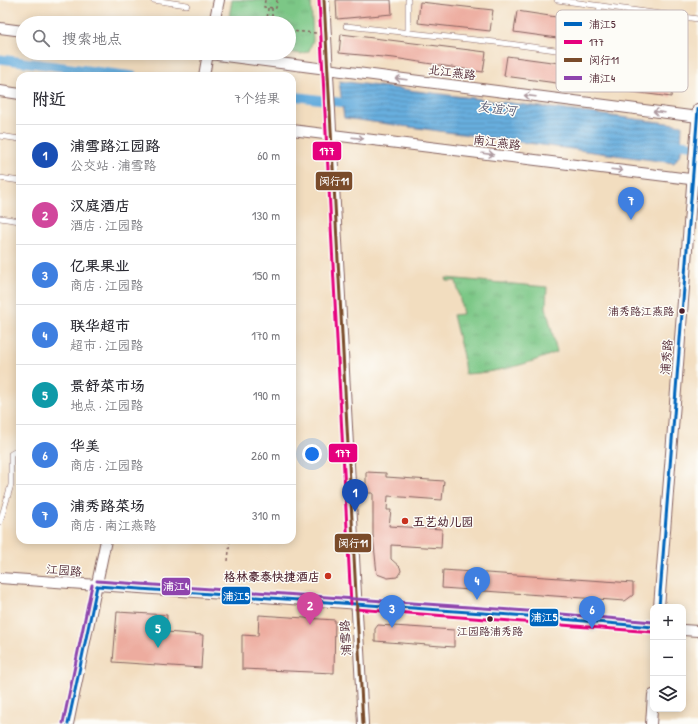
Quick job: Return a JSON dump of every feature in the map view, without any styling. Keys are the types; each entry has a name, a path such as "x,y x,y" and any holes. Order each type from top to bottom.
{"street":[{"path":"216,16 219,0"},
{"name":"浦雪路","path":"324,0 362,724"},
{"path":"0,28 16,30"},
{"path":"205,72 206,60"},
{"name":"北江燕路","path":"245,60 328,75 698,117"},
{"path":"0,91 16,93"},
{"name":"浦秀路","path":"659,604 695,179 694,166 698,117"},
{"name":"南江燕路","path":"296,131 695,179"},
{"path":"68,724 105,544"},
{"name":"江园路","path":"0,578 527,616 650,627"},
{"path":"686,630 698,631"},
{"path":"651,724 652,712"}],"lane":[{"path":"153,0 187,5"},
{"path":"408,0 408,33"},
{"path":"557,0 638,10"},
{"path":"688,18 698,19"},
{"path":"346,26 556,51"},
{"path":"0,136 16,138"},
{"path":"0,178 16,180"},
{"path":"0,218 16,220"},
{"path":"0,522 11,485 11,454 16,451"}],"path":[{"path":"265,0 264,7 268,8 276,8 277,0"},
{"path":"267,16 268,8"},
{"path":"272,8 272,16"},
{"path":"296,32 326,34"},
{"path":"228,561 230,544"}],"green space":[{"path":"232,0 311,0 313,40 309,51 301,54 296,53 296,16 229,16"},
{"path":"446,278 547,287 546,307 557,352 512,367 488,372 465,374 463,356 453,315 463,314 456,281 447,281"}],"water":[{"path":"339,81 682,125 681,153 674,163 344,118"}],"building":[{"path":"336,0 391,0 392,14 337,19"},
{"path":"420,2 493,10 490,31 418,23"},
{"path":"517,11 556,17 556,38 514,32"},
{"path":"341,34 486,52 483,72 394,58 339,53"},
{"path":"507,56 556,63 556,83 504,76"},
{"path":"633,92 672,92 671,97"},
{"path":"366,472 386,473 386,477 444,481 442,500 388,496 387,510 391,510 389,526 442,529 441,548 391,545 391,559 400,567 401,571 397,577 388,578 377,574 373,535 373,493 366,493"},
{"path":"443,570 633,583 633,595 625,601 442,588"},
{"path":"117,612 167,615 166,632 203,635 201,668 113,662"},
{"path":"259,615 335,620 334,673 242,669 242,635 258,636"},
{"path":"378,625 454,630 454,647 375,641 375,629"}],"waterway":[{"name":"友谊河","path":"0,59 102,72"},
{"name":"友谊河","path":"296,97 354,104"},
{"name":"友谊河","path":"671,143 698,146"}],"transit line":[{"name":"177","path":"319,0 351,604"},
{"name":"闵行11","path":"324,0 363,724"},
{"name":"浦江5","path":"659,604 698,109"},
{"name":"浦江4","path":"97,581 527,611 650,622"},
{"name":"浦江4","path":"63,723 92,585"},
{"name":"浦江5","path":"97,586 527,616 650,627"},
{"name":"浦江5","path":"68,724 97,586"},
{"name":"177","path":"356,609 650,632"}],"place":[{"name":"浦秀路菜场","path":"631,220"},
{"name":"浦秀路江燕路","path":"682,311"},
{"name":"浦雪路江园路","path":"355,512"},
{"name":"五艺幼儿园","path":"405,521"},
{"name":"格林豪泰快捷酒店","path":"328,576"},
{"name":"联华超市","path":"477,600"},
{"name":"江园路浦秀路","path":"490,619"},
{"name":"汉庭酒店","path":"310,625"},
{"name":"亿果果业","path":"392,628"},
{"name":"华美","path":"592,629"},
{"name":"景舒菜市场","path":"158,648"}]}
